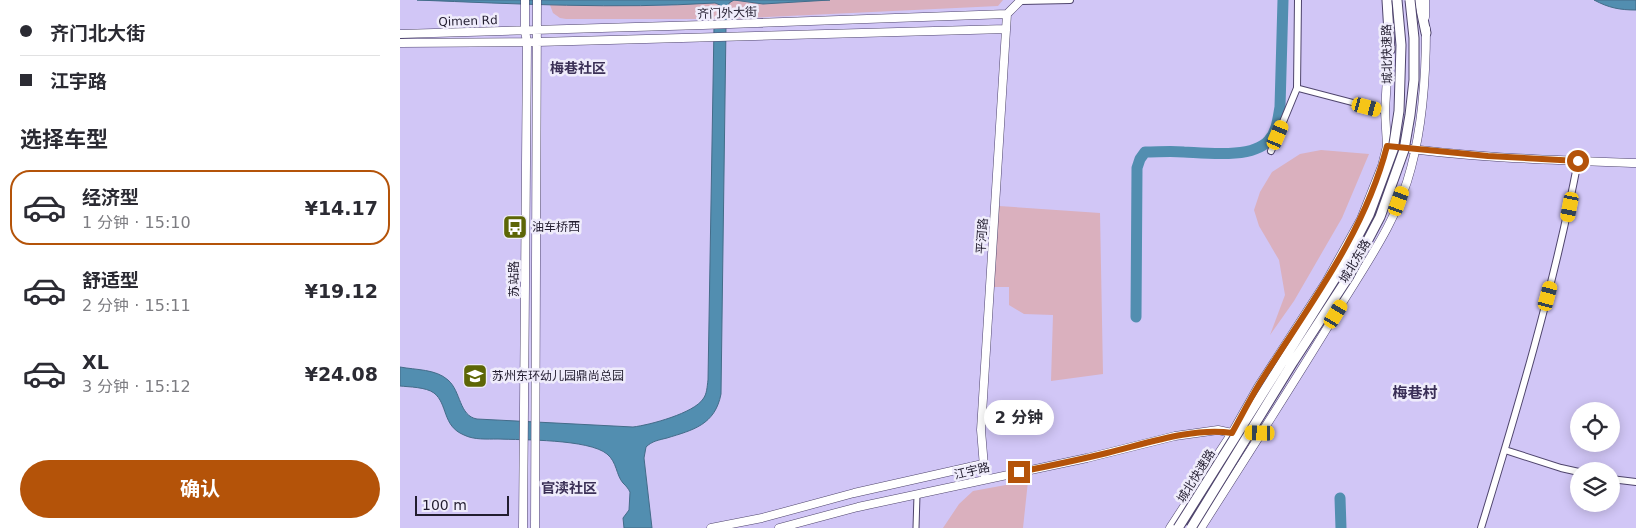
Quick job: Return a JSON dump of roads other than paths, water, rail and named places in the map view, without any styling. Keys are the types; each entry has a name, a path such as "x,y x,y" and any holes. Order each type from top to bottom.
{"highway":[{"path":"1385,0 1390,50"},
{"name":"城北快速路","path":"1178,528 1339,272 1369,215 1393,150 1399,111 1401,45 1397,0"},
{"name":"城北快速路","path":"1192,528 1293,362 1349,276 1380,217 1404,150 1410,115 1414,80 1414,46 1410,0"},
{"path":"1419,0 1426,33"}],"main road":[{"name":"苏站路","path":"523,528 527,42 525,0"},
{"name":"苏站路","path":"535,528 537,0"},
{"name":"城北东路","path":"1201,528 1260,433 1306,364 1393,217 1411,169 1420,116 1425,72 1425,0"},
{"path":"1007,14 1021,1"},
{"name":"齐门外大街","path":"537,30 1007,14"},
{"name":"平河路","path":"985,479 981,430 1007,14"},
{"name":"齐门外大街","path":"537,42 1006,29"},
{"name":"Qimen Rd","path":"400,34 537,30"},
{"name":"Qimen Rd","path":"400,43 537,42"},
{"name":"城北东路","path":"1170,528 1326,282 1361,219 1382,166 1387,146 1385,111 1390,50"},
{"path":"1387,146 1414,150 1636,163"},
{"name":"江宇路","path":"780,528 858,507 1087,458 1175,436 1218,430 1232,433 1260,433"},
{"name":"江宇路","path":"711,528 762,518 854,493 983,464"}],"street":[{"path":"1021,1 1070,0"},
{"path":"1271,151 1297,88 1298,1"},
{"path":"1297,88 1385,111"},
{"path":"1481,528 1534,350 1566,226 1578,161"},
{"path":"1505,450 1570,470"},
{"path":"1620,480 1636,482"},
{"path":"916,528 917,495"}],"water":[{"path":"417,0 734,0 729,3 726,26 721,394 714,413 702,425 656,441 646,447 644,458 652,528 624,528 623,518 629,510 630,492 621,480 613,461 607,454 586,445 571,443 538,440 481,439 464,435 452,426 442,403 434,393 422,388 400,386 400,367 426,370 443,376 452,385 463,408 471,417 477,419 633,427 660,421 691,409 703,399 708,380 714,26 721,26 720,5 715,3 641,6 566,5"},
{"path":"734,0 830,0 763,4"},
{"path":"1594,0 1636,0 1636,10 1615,8"}],"waterway":[{"path":"1136,317 1137,168 1140,159 1145,152 1229,154 1252,150 1262,146 1269,140 1275,129 1280,107 1283,0"},
{"path":"1340,498 1341,528"}],"place":[{"name":"油车桥西","path":"515,227"},
{"name":"苏州东环幼儿园鼎尚总园","path":"475,376"}],"district":[{"name":"梅巷社区","path":"578,68"},
{"name":"梅巷村","path":"1415,393"},
{"name":"官渎社区","path":"569,488"}]}
